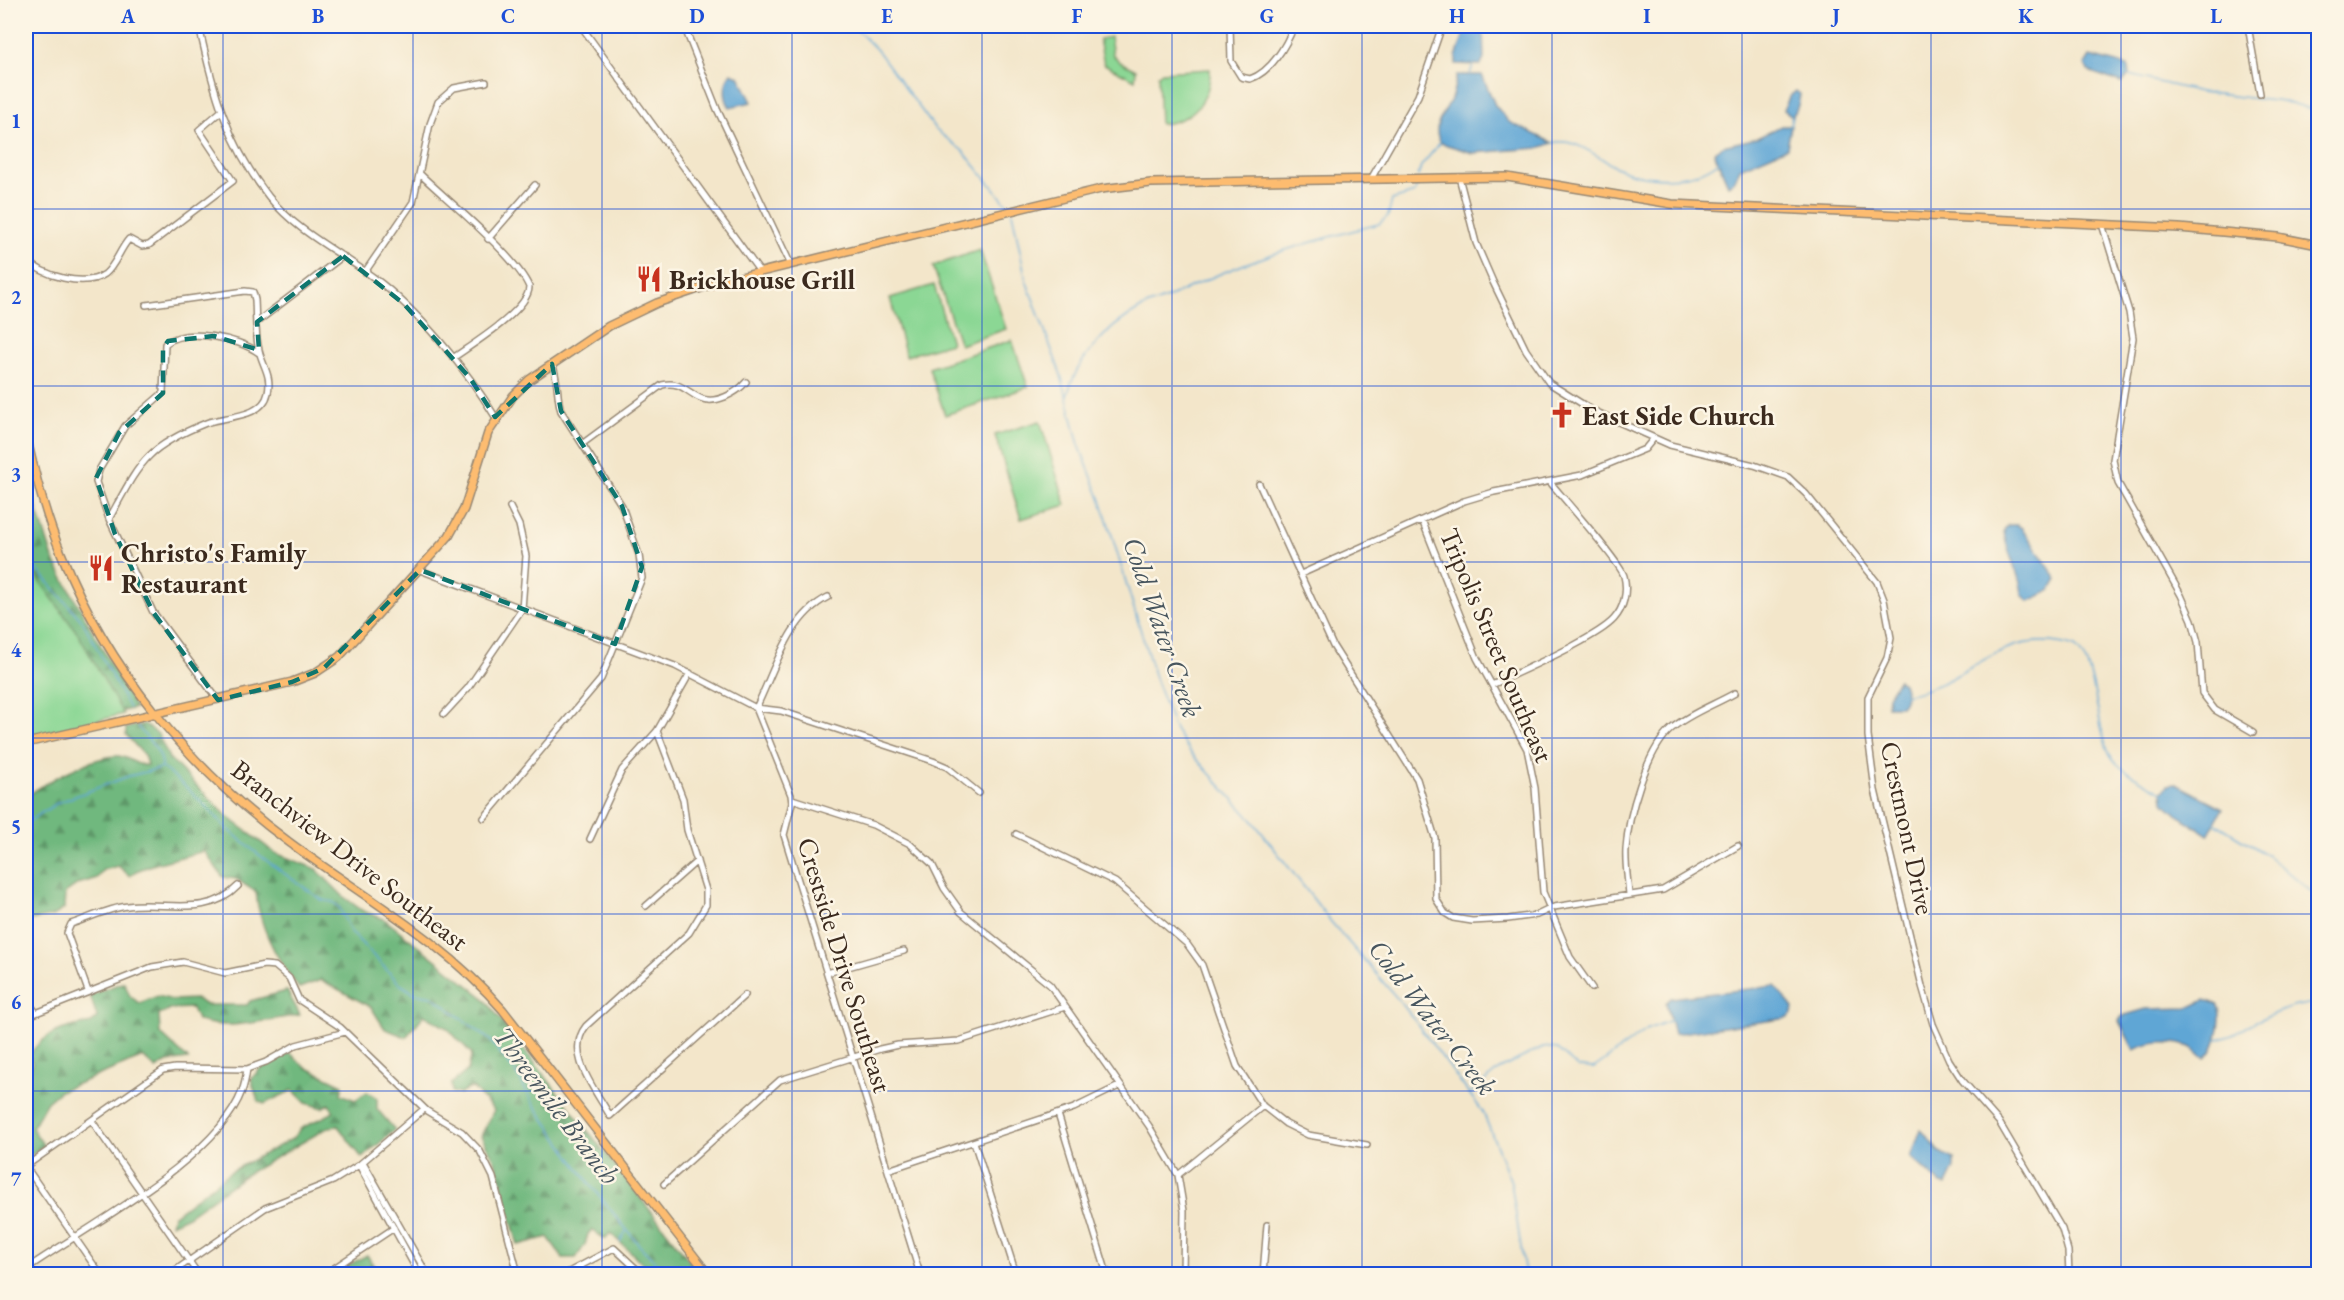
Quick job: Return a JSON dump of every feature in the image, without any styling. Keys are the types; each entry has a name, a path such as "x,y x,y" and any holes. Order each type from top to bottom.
{"main road":[{"path":"26,743 292,682 324,668 351,646 449,536 460,519 484,443 495,418 513,396 590,337 640,310 716,283 1101,189 1151,183 1459,177 1528,179 1630,200 1680,205 2102,224 2266,236 2319,245"},
{"name":"Branchview Drive Southeast","path":"26,435 48,519 75,586 109,648 156,715 226,790 266,824 436,946 484,989 708,1275"}],"street":[{"path":"199,26 220,112 238,151 270,198 308,234 365,272 404,304 483,395 495,418"},
{"path":"581,26 759,272"},
{"path":"684,26 717,109 791,265"},
{"path":"1230,26 1231,61 1241,77 1250,79 1268,68 1289,38 1294,26"},
{"path":"1371,179 1418,96 1442,26"},
{"path":"2248,26 2260,94"},
{"path":"365,272 409,211 420,174 430,124 438,102 454,88 486,82"},
{"path":"26,259 63,278 87,279 104,274 129,239 142,246 149,245 207,204 233,181 199,130 220,112"},
{"path":"420,174 488,239 523,277 529,287 528,294 515,311 453,358"},
{"name":"Crestmont Drive","path":"1459,177 1476,243 1514,327 1543,376 1570,398 1654,438 1688,450 1754,465 1788,477 1806,494 1877,582 1884,600 1891,638 1887,658 1868,697 1869,747 1875,790 1922,986 1933,1024 1949,1060 1962,1080 1999,1122 2062,1229 2068,1251 2069,1275"},
{"path":"488,239 535,185"},
{"path":"2102,224 2129,312 2133,338 2113,460 2118,483 2181,595 2192,620 2198,642 2202,693 2215,710 2253,732"},
{"path":"257,322 343,256"},
{"path":"109,519 139,465 155,448 205,424 251,412 264,403 269,386 267,369 259,353 253,292 146,305"},
{"path":"218,700 153,612 109,519 96,482 99,470 125,426 163,393 165,344 172,339 214,336 240,343 259,353"},
{"path":"484,818 601,679 638,592 642,567 622,506 561,411 558,400 558,377 552,364"},
{"path":"582,444 662,385 679,384 701,399 708,400 738,392 746,382"},
{"path":"1301,574 1479,496 1582,475 1611,464 1646,448 1654,438"},
{"path":"1492,685 1598,631 1615,618 1623,605 1625,593 1623,573 1550,482"},
{"path":"1258,484 1333,646 1410,765 1424,795 1435,838 1434,892 1440,907 1453,918 1484,921 1537,915 1549,910 1663,890 1738,846"},
{"path":"444,714 468,688 522,609 526,556 519,525 510,507"},
{"name":"Tripolis Street Southeast","path":"1422,520 1459,617 1492,685 1522,739 1532,767 1542,880 1549,910 1570,957 1592,988"},
{"path":"420,570 690,673 756,708 781,711 933,761 947,767 979,793"},
{"path":"828,597 818,603 788,639 756,708 792,799 873,825 910,844 932,864 944,888 961,912 1003,949 1043,978 1149,1126 1178,1175 1184,1211 1183,1275"},
{"path":"590,839 622,770 657,731 690,673"},
{"path":"1629,895 1626,846 1648,760 1658,742 1672,729 1736,693"},
{"path":"657,731 683,800 687,830 707,897 699,920 689,933 586,1026 579,1038 580,1061 610,1116 745,995"},
{"name":"Crestside Drive Southeast","path":"792,799 784,836 920,1275"},
{"path":"1016,834 1115,882 1187,944 1202,965 1237,1066 1263,1106 1286,1124 1308,1135 1367,1145"},
{"path":"646,906 697,861"},
{"path":"88,991 67,933 71,924 126,906 196,906 222,898 238,886"},
{"path":"827,973 904,951"},
{"path":"26,1017 35,1011 166,964 189,963 225,973 271,965 283,971 289,978 298,1000 345,1032 424,1109 469,1138 486,1160 518,1275"},
{"path":"26,1000 35,1011"},
{"path":"664,1184 773,1084 795,1074 898,1045 959,1041 1065,1007"},
{"path":"100,1275 26,1167 163,1070 176,1068 247,1069 266,1062 296,1045 345,1032"},
{"path":"26,1269 141,1192 196,1150 223,1123 242,1093 247,1069"},
{"path":"888,1170 1058,1114 1095,1099 1119,1086"},
{"path":"1178,1175 1263,1106"},
{"path":"170,1275 265,1208 318,1188 361,1163 424,1109"},
{"path":"1058,1114 1107,1275"},
{"path":"92,1121 198,1275"},
{"path":"974,1142 1016,1275"},
{"path":"361,1163 419,1275"},
{"path":"1263,1275 1267,1225"},
{"path":"325,1275 396,1227"},
{"path":"396,1227 427,1275"},
{"path":"565,1275 614,1248 642,1275"},
{"path":"1906,1275 1924,1272 1938,1275"}],"highlighted area":[{"path":"343,256 404,304 470,378 495,417 552,364 561,411 622,506 642,567 615,644 420,570 324,668 292,682 218,700 153,612 115,534 96,478 119,433 163,393 163,348 168,341 214,336 259,350 257,322"}],"green space":[{"path":"1110,37 1113,55 1120,62 1136,70 1135,80 1104,64 1099,39"},
{"path":"1210,69 1207,91 1197,108 1181,119 1160,124 1158,75 1162,72"},
{"path":"980,250 1006,329 960,345 933,266"},
{"path":"934,285 951,343 906,356 890,298"},
{"path":"1012,340 1028,387 945,415 929,368"},
{"path":"1040,421 1066,505 1021,519 995,435"},
{"path":"26,474 53,559 135,708 116,713 26,571"},
{"path":"26,562 78,634 123,714 27,738"},
{"path":"144,724 158,734 169,758 227,816 275,853 316,869 344,897 363,911 384,919 483,997 700,1274 654,1274 610,1233 605,1239 592,1230 576,1258 563,1258 548,1237 518,1245 495,1161 481,1136 494,1110 472,1087 460,1094 452,1092 451,1084 468,1070 472,1054 447,1028 424,1015 406,1037 385,1029 371,1007 321,980 299,988 270,943 261,918 256,892 236,879 223,877 204,851 155,864 136,871 130,876 118,866 103,870 97,878 78,884 65,893 64,909 53,916 26,921 26,797 69,771 105,758 120,756 147,765 144,755 126,735 126,728"},
{"path":"124,982 130,996 139,1003 158,996 172,1000 196,999 206,1005 247,1005 250,1001 287,991 300,1015 221,1025 197,1020 192,1008 170,1009 159,1015 160,1033 188,1059 167,1062 156,1069 143,1057 60,1091 47,1102 32,1128 44,1146 26,1159 26,1075 30,1073 32,1062 29,1055 42,1041 56,1032 92,1023 97,1017 90,995"},
{"path":"290,1053 305,1067 343,1085 341,1094 355,1100 367,1092 377,1098 377,1109 395,1130 362,1158 338,1126 329,1127 247,1174 188,1216 171,1224 173,1216 230,1172 292,1139 300,1129 334,1112 329,1104 322,1108 306,1103 293,1090 264,1104 258,1101 251,1079 260,1069"},
{"path":"367,1255 379,1274 345,1274 343,1268"}],"water":[{"path":"1467,26 1483,26 1484,59 1481,65 1456,64 1456,57"},
{"path":"2090,56 2128,66 2129,75 2122,83 2088,71 2085,64"},
{"path":"731,73 739,76 752,102 730,107 725,90"},
{"path":"1457,75 1482,75 1495,105 1509,122 1553,143 1539,148 1473,153 1441,143 1438,137 1438,126 1452,96"},
{"path":"1796,91 1800,94 1797,109 1792,116 1784,110 1789,97"},
{"path":"1781,126 1791,126 1787,148 1740,168 1735,180 1728,185 1714,152 1723,146 1757,138"},
{"path":"2008,525 2017,525 2022,528 2057,579 2050,591 2029,601 2022,595 2019,578 2007,547 2004,530"},
{"path":"1898,680 1904,686 1905,701 1901,706 1887,706 1888,696"},
{"path":"2176,784 2223,808 2208,835 2179,816 2163,802 2162,792 2168,785"},
{"path":"1775,986 1793,1008 1788,1018 1674,1034 1666,1003 1671,998"},
{"path":"2205,1000 2217,1004 2220,1016 2216,1041 2205,1058 2190,1047 2176,1043 2154,1044 2134,1050 2119,1021 2122,1016 2146,1009 2188,1008"},
{"path":"1921,1129 1938,1151 1954,1159 1954,1168 1946,1185 1941,1184 1911,1157"}],"waterway":[{"name":"Cold Water Creek","path":"853,26 878,51 936,130 963,151 1010,208"},
{"path":"1470,74 1473,65"},
{"path":"2129,75 2200,92 2291,103 2318,111"},
{"path":"1790,127 1792,115"},
{"path":"1553,143 1568,142 1612,165 1652,177 1681,177 1707,169 1718,162"},
{"path":"1418,176 1421,166 1440,143"},
{"path":"1067,396 1077,370 1085,358 1094,346 1126,317 1146,306 1248,263 1325,238 1379,224 1388,216 1392,200 1415,193 1417,180"},
{"name":"Cold Water Creek","path":"1012,212 1026,280 1061,375 1079,445 1102,503 1156,681 1175,730 1191,753 1252,820 1332,923 1403,1005 1483,1112 1511,1182 1525,1274"},
{"name":"Threemile Branch","path":"26,560 37,569 83,622 129,708"},
{"path":"1905,695 1949,680 1987,658 2026,643 2049,642 2075,647 2088,668 2102,730 2111,756 2128,772 2164,793"},
{"path":"137,725 160,755 162,767"},
{"name":"Threemile Branch","path":"162,768 260,856 322,900 333,902 339,907 351,932 400,984 414,993 432,996 490,1040 516,1073 533,1103 589,1183 639,1245 667,1274"},
{"path":"26,823 57,803 129,776 162,768"},
{"path":"2215,823 2264,853 2318,897"},
{"path":"2217,1039 2229,1036 2281,1011 2318,1003"},
{"path":"1471,1093 1498,1070 1543,1047 1557,1049 1578,1067 1594,1068 1648,1029 1672,1020"},
{"path":"620,1242 626,1231"}],"place":[{"name":"Brickhouse Grill","path":"649,279"},
{"name":"East Side Church","path":"1562,415"},
{"name":"Christo's Family Restaurant","path":"101,568"}]}
